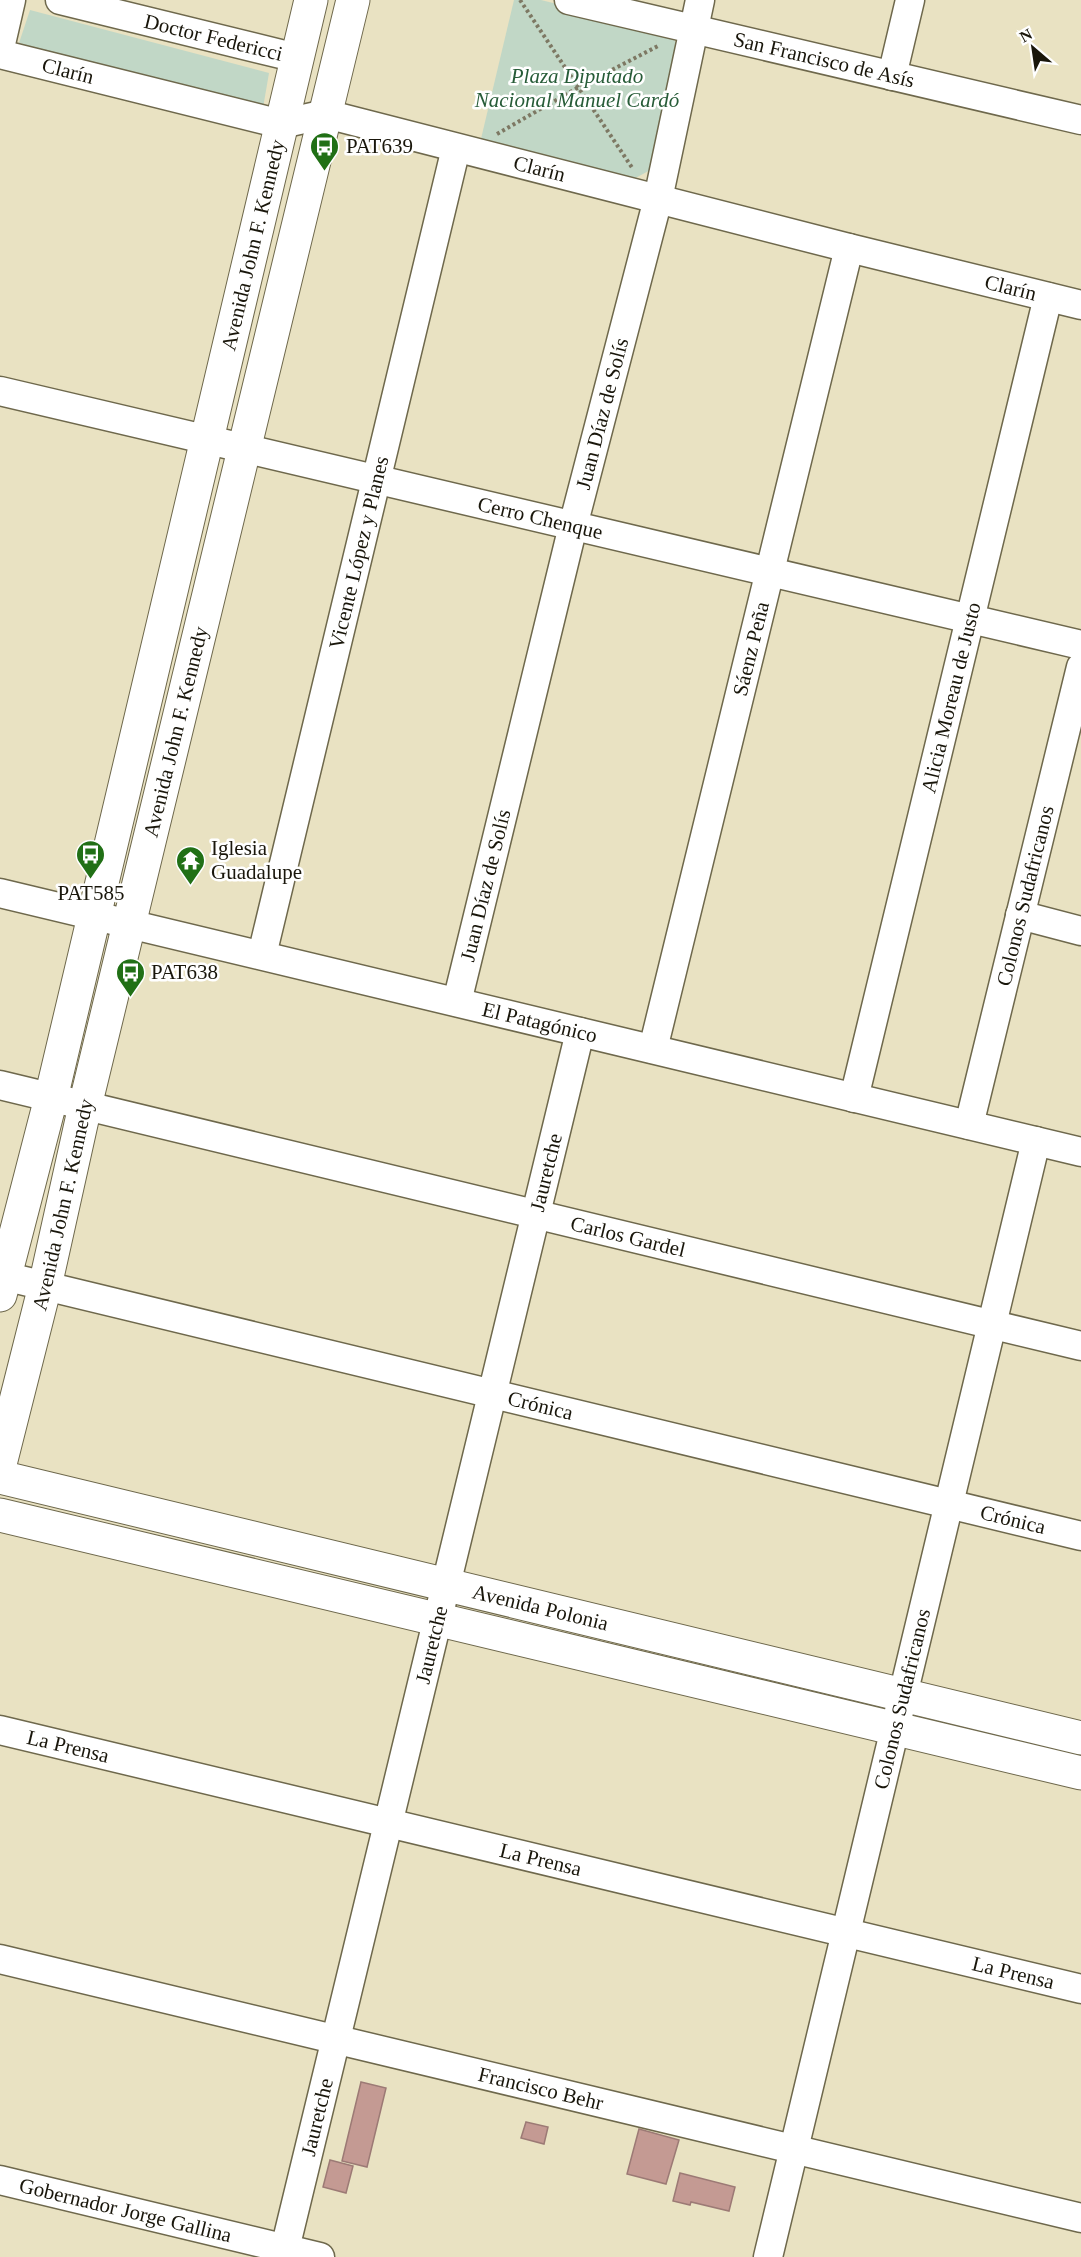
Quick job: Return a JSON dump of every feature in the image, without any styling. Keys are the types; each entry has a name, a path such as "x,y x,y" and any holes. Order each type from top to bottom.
{"main road":[{"name":"Avenida John F. Kennedy","path":"1,1282 51,1098 311,0"},
{"name":"Avenida John F. Kennedy","path":"0,1464 45,1286 243,448 353,0"},
{"name":"Avenida Polonia","path":"0,1477 1081,1738"},
{"name":"Avenida Polonia","path":"0,1515 1081,1773"}],"street":[{"path":"0,48 11,0"},
{"name":"Doctor Federicci","path":"60,0 297,58"},
{"name":"San Francisco de Asís","path":"569,0 1081,120"},
{"name":"Juan Díaz de Solís","path":"457,1002 573,526 657,199 700,0"},
{"path":"892,76 910,0"},
{"name":"Clarín","path":"0,54 281,124 326,114 849,248 1081,304"},
{"name":"Vicente López y Planes","path":"262,955 456,148"},
{"name":"Sáenz Peña","path":"652,1049 849,248"},
{"name":"Alicia Moreau de Justo","path":"854,1098 1048,297"},
{"name":"Cerro Chenque","path":"0,391 1081,645"},
{"name":"Colonos Sudafricanos","path":"969,1125 1020,915 1075,716 1081,667"},
{"name":"El Patagónico","path":"0,893 1081,1152"},
{"path":"1020,915 1081,931"},
{"name":"Jauretche","path":"284,2253 580,1032"},
{"name":"Carlos Gardel","path":"0,1085 1081,1346"},
{"name":"Colonos Sudafricanos","path":"768,2257 1036,1141"},
{"name":"Crónica","path":"1,1282 45,1286 1081,1536"},
{"name":"La Prensa","path":"0,1731 1081,1989"},
{"name":"Francisco Behr","path":"2,1968 336,2040 1081,2218"},
{"name":"Gobernador Jorge Gallina","path":"0,2180 284,2253 320,2257"}],"path":[{"path":"520,0 638,177"},
{"path":"490,138 579,87 662,44"}],"green space":[{"name":"Plaza Diputado Nacional Manuel Cardó","path":"514,0 541,0 669,32 678,46 652,169 632,180 480,143"},
{"path":"30,10 269,73 263,108 19,43"}],"building":[{"path":"361,2082 386,2088 367,2167 342,2161"},
{"path":"526,2122 548,2127 544,2144 521,2138"},
{"path":"639,2129 679,2140 666,2184 627,2174"},
{"path":"330,2160 353,2166 346,2193 323,2187"},
{"path":"680,2173 735,2187 729,2211 691,2202 690,2205 673,2201"}],"place":[{"name":"PAT639","path":"325,172"},
{"name":"PAT585","path":"91,880"},
{"name":"Iglesia Guadalupe","path":"190,886"},
{"name":"PAT638","path":"130,998"}]}
